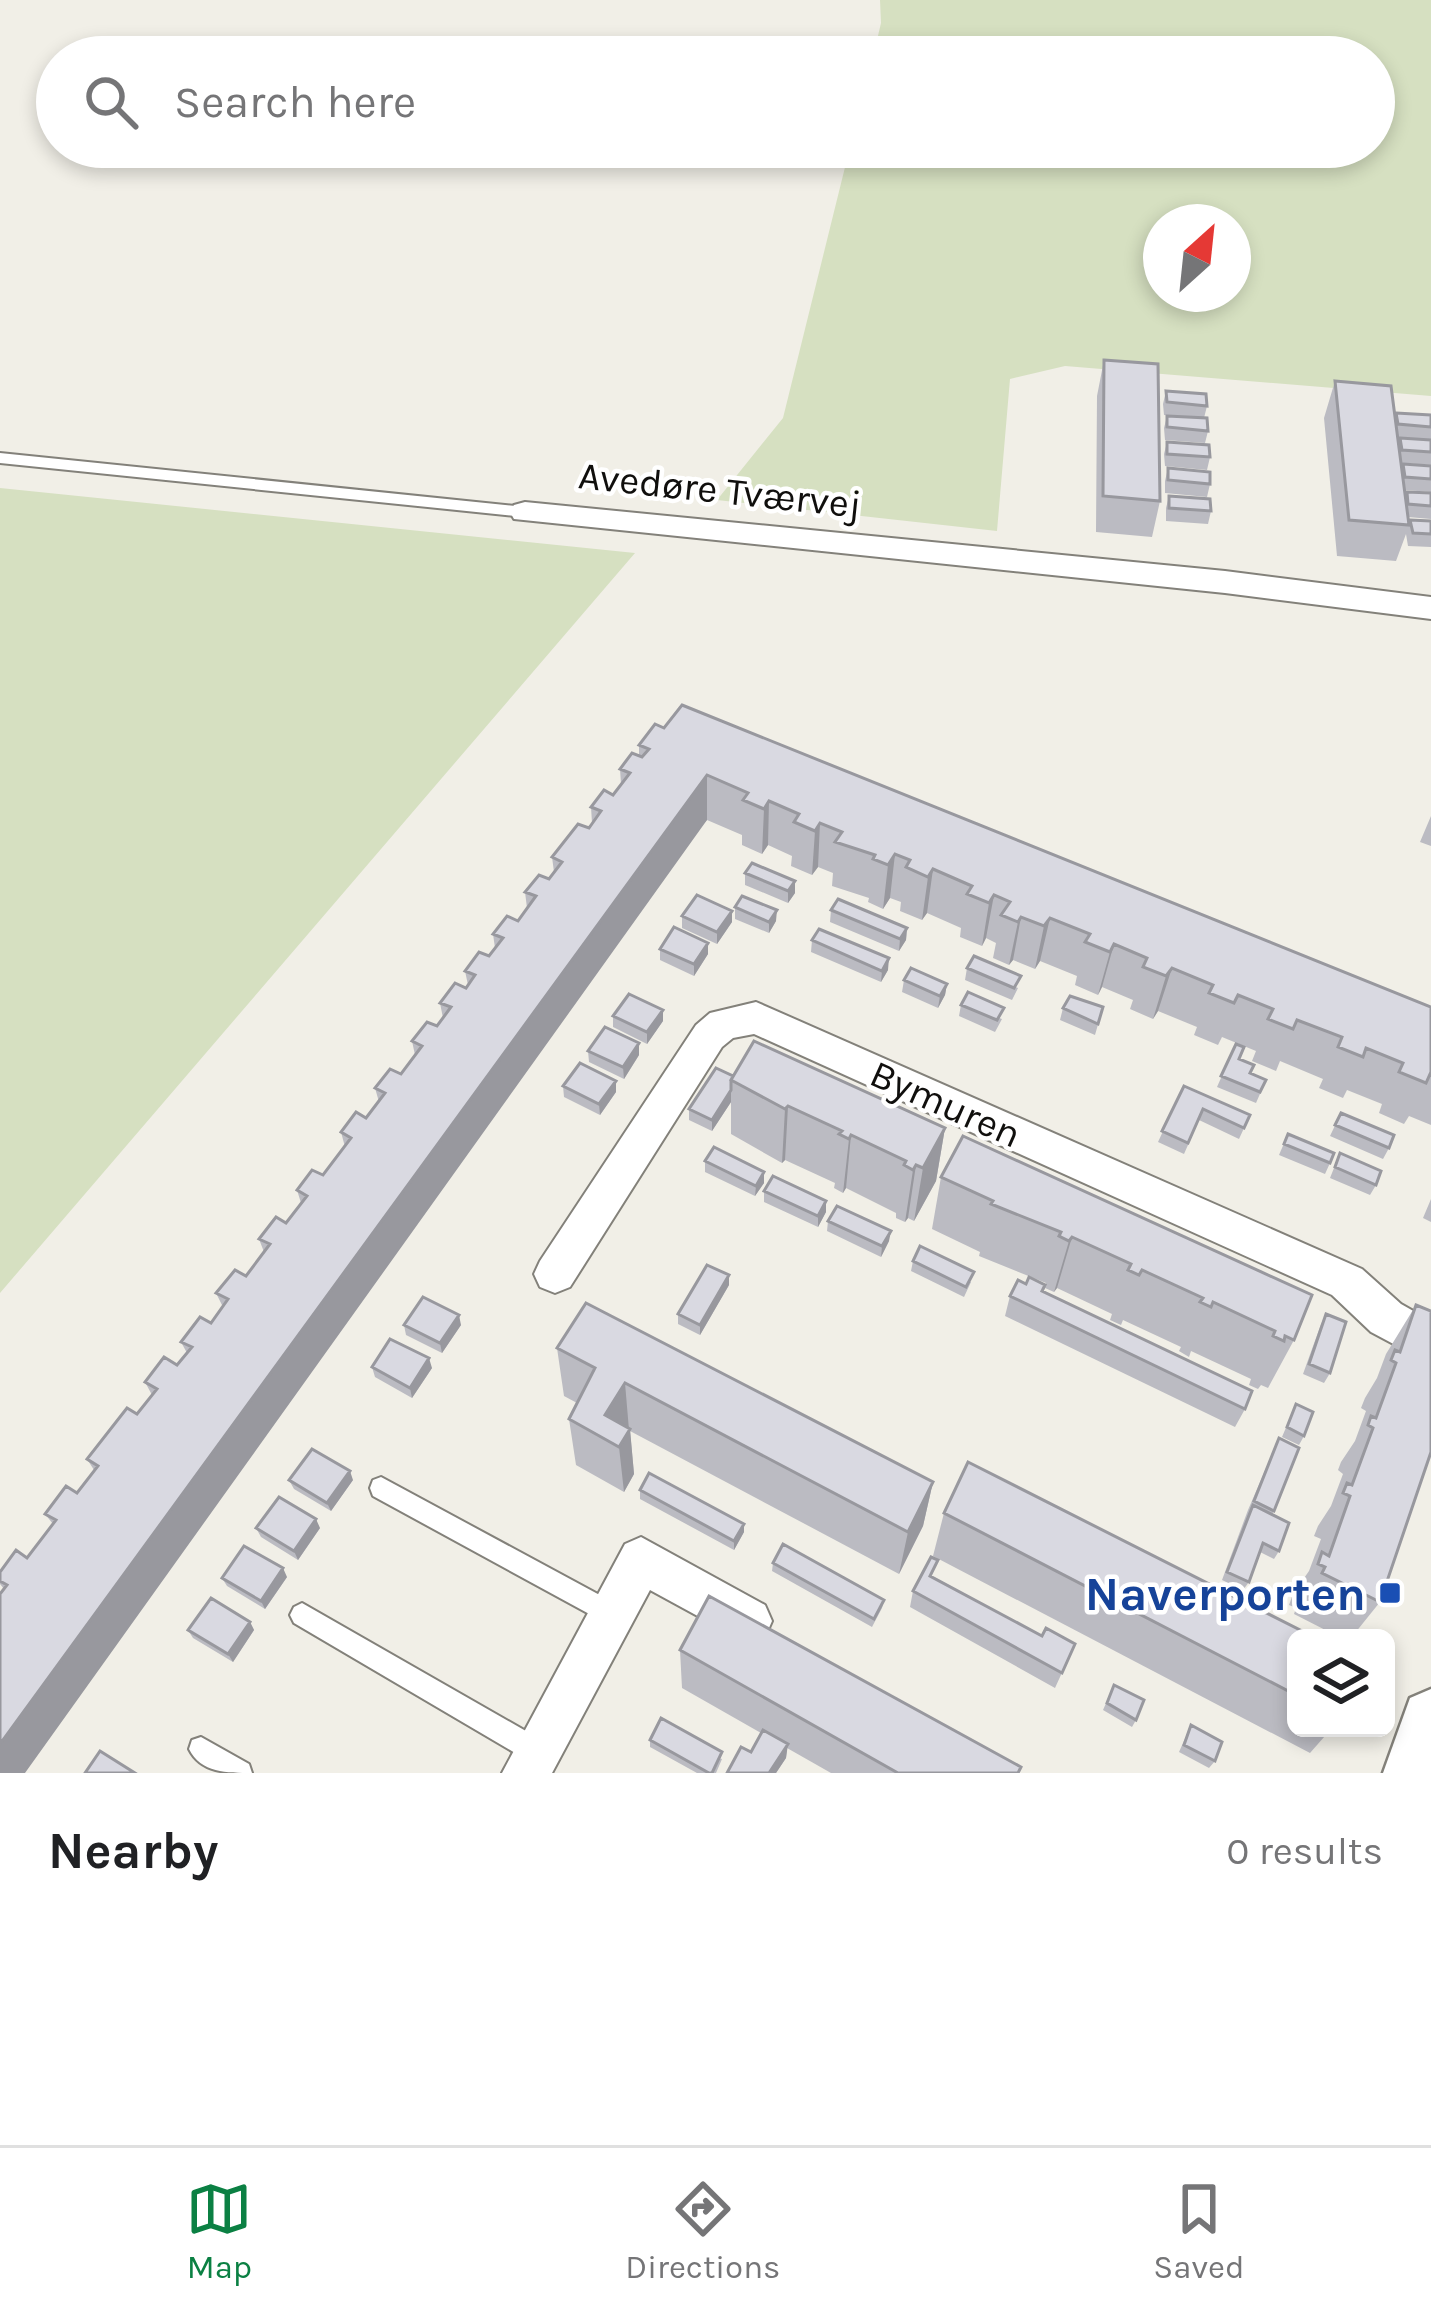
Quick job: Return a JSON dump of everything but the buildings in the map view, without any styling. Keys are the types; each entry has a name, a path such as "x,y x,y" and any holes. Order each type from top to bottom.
{"street":[{"name":"Avedøre Tværvej","path":"525,512 1225,582 1431,608"},
{"name":"Bymuren","path":"555,1274 709,1036 723,1024 756,1018 1347,1282 1386,1318 1431,1345"},
{"path":"531,1762 641,1560 780,1638"},
{"path":"1413,1773 1431,1719"}],"lane":[{"name":"Avedøre Tværvej","path":"0,458 525,512"},
{"path":"381,1488 612,1614"},
{"path":"302,1615 531,1762"},
{"path":"201,1749 240,1773"}],"green space":[{"path":"880,0 1431,0 1431,396 1065,366 1010,379 997,531 717,500 783,418 845,168 1395,168 1395,36 878,36"},
{"path":"0,488 635,553 0,1293"}],"place":[{"name":"Naverporten","path":"1390,1593"}]}
